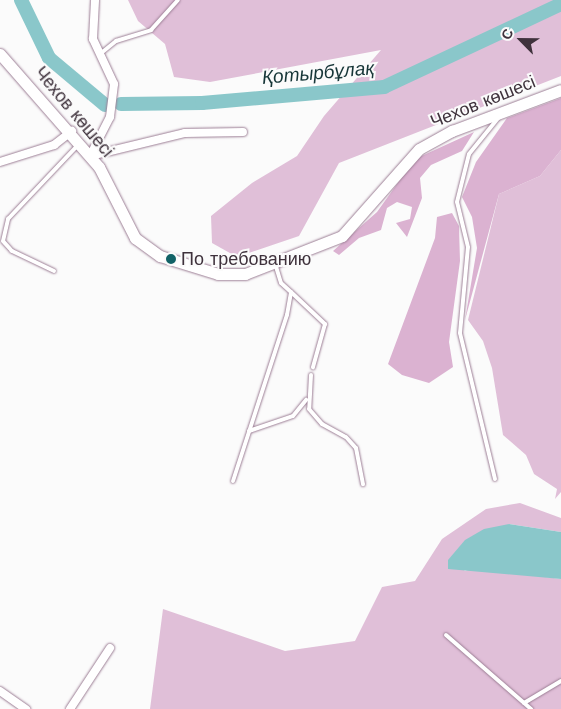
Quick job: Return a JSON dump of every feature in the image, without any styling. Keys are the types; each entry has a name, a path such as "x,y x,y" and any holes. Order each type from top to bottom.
{"main road":[{"name":"Чехов көшесі","path":"2,57 72,131 90,156 131,231 145,248 184,267 218,274 245,274 342,236 356,224 419,149 503,112 561,90"}],"street":[{"path":"90,156 110,117 114,84 98,55 94,39 95,0"},
{"path":"0,162 54,145 72,131"},
{"path":"90,156 185,133 243,132"},
{"path":"70,709 110,648"},
{"path":"0,691 26,709"}],"lane":[{"path":"98,55 116,41 152,30 178,0"},
{"path":"494,479 460,333 468,247 457,202 469,154 503,112"},
{"path":"54,271 12,251 4,241 8,219 80,142"},
{"path":"274,264 281,283 325,324 313,367"},
{"path":"233,481 284,329 291,292"},
{"path":"310,375 307,400 314,418 345,437 356,448 363,484"},
{"path":"249,431 293,416 307,400"},
{"path":"446,635 531,709"},
{"path":"524,703 561,681"}],"shaded area":[{"path":"128,0 561,0 561,76 339,163 299,236 237,257 212,243 211,216 252,183 297,156 324,116 381,50 210,82 174,77 165,44 138,21"},
{"path":"561,98 561,150 540,176 499,194 465,320 477,248 472,217 462,197 476,162 507,118"},
{"path":"474,132 462,151 431,165 420,178 422,198 407,237 396,223 410,219 412,207 397,202 387,208 381,230 359,238 339,255 333,251 377,212 415,159"},
{"path":"561,150 561,492 555,499 557,489 534,474 526,455 503,435 492,368 483,341 468,320 499,194 540,176"},
{"path":"452,213 459,226 460,261 449,342 453,367 429,383 402,375 388,364 435,238 437,217"},
{"path":"520,503 561,518 561,532 509,524 464,571 477,568 561,579 561,709 150,709 163,609 285,651 355,641 382,587 415,581 442,539 486,509"}],"water":[{"path":"509,524 561,532 561,579 448,569 448,560 465,540 484,529"}],"waterway":[{"name":"Қотырбұлақ","path":"21,0 49,58 105,105"},
{"name":"Қотырбұлақ","path":"121,104 202,103 384,87 561,4"}],"place":[{"name":"По требованию","path":"171,259"}]}
